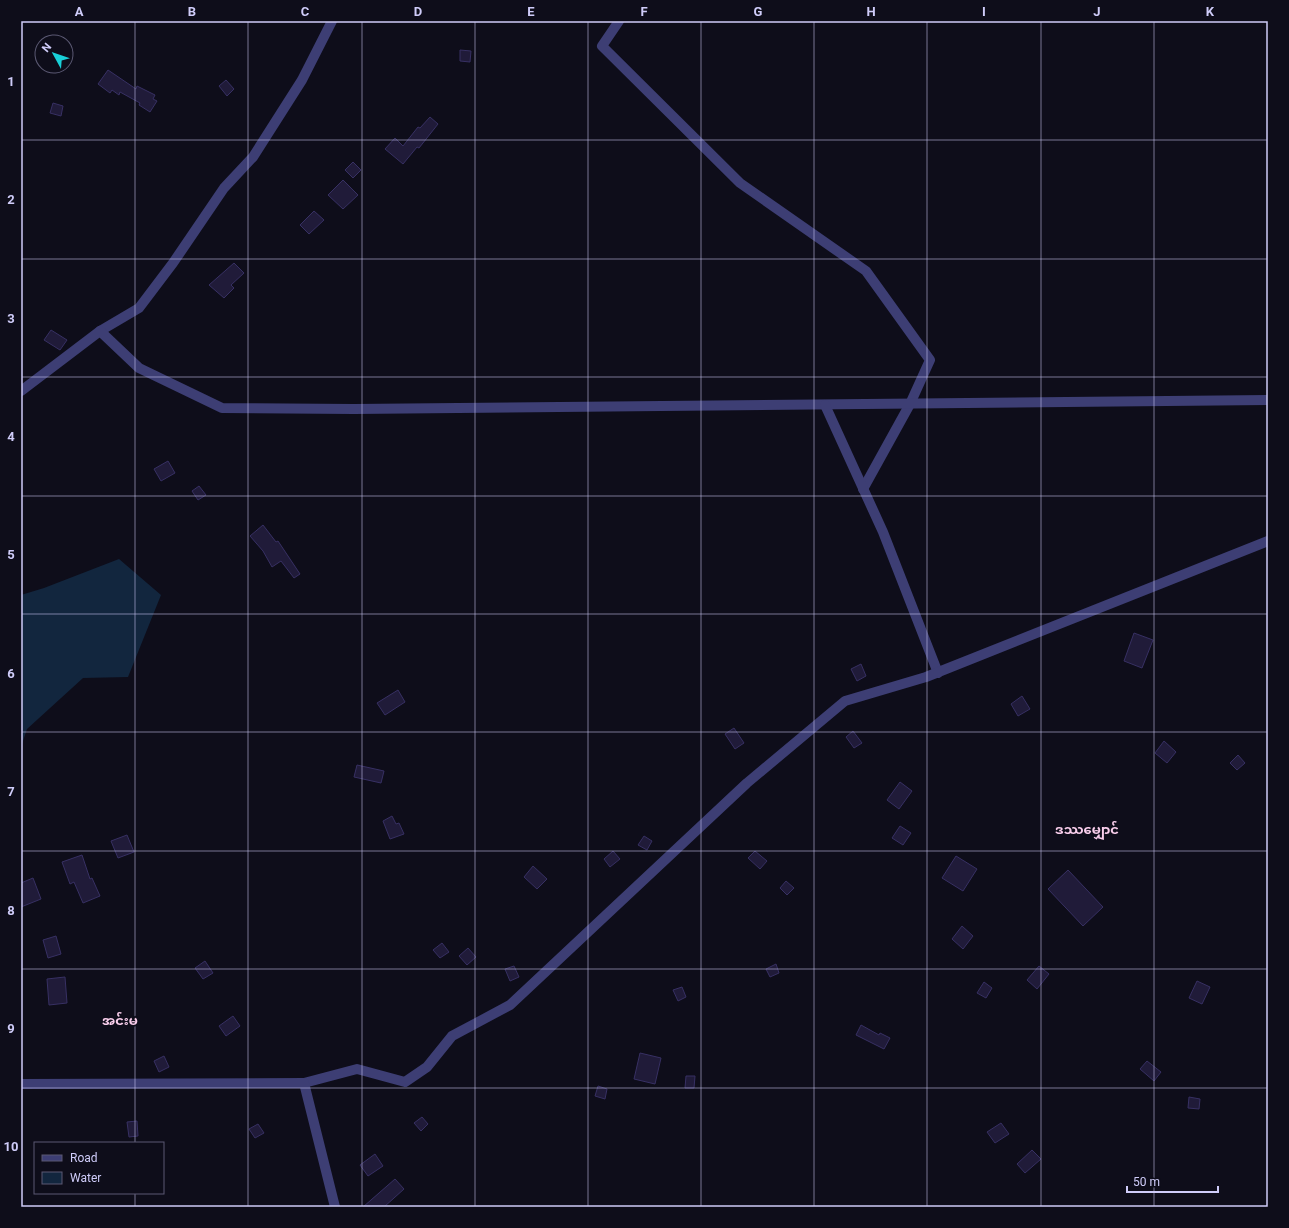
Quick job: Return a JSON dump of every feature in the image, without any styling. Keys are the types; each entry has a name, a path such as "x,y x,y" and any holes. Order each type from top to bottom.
{"street":[{"path":"21,391 100,331 138,308 173,263 224,188 253,157 302,80 332,21"},
{"path":"619,21 602,46 740,182 866,271 930,360 910,404 863,489"},
{"path":"100,331 139,368 222,408 362,409 1268,400"},
{"path":"825,405 883,532 938,673"},
{"path":"21,1084 304,1083 357,1069 405,1082 427,1067 452,1036 510,1005 747,783 845,701 938,673 1268,541"},
{"path":"304,1083 335,1207"}],"water":[{"path":"119,559 161,595 128,677 83,678 27,729 21,747 21,595 44,588"}],"building":[{"path":"460,50 471,51 470,62 460,61"},
{"path":"108,70 136,89 137,86 155,95 153,99 157,101 150,112 139,105 140,103 120,92 119,95 112,90 110,93 98,84"},
{"path":"226,80 234,89 227,96 219,86"},
{"path":"53,103 63,106 61,116 50,113"},
{"path":"430,117 438,124 419,148 417,147 403,164 385,149 395,138 403,146 418,127 420,128"},
{"path":"353,162 361,170 353,178 345,170"},
{"path":"343,180 358,195 343,209 328,195"},
{"path":"314,211 324,220 309,234 300,225"},
{"path":"234,263 244,273 231,285 234,288 224,298 209,285"},
{"path":"51,330 67,340 60,350 44,340"},
{"path":"168,461 175,473 161,481 154,469"},
{"path":"199,486 206,495 198,500 192,491"},
{"path":"263,525 276,542 278,541 300,574 294,578 281,561 272,567 263,551 250,536"},
{"path":"1134,633 1153,640 1142,668 1124,661"},
{"path":"861,664 866,676 857,681 851,669"},
{"path":"398,690 405,702 385,715 377,703"},
{"path":"1022,696 1030,709 1018,716 1011,704"},
{"path":"734,728 744,743 735,749 725,734"},
{"path":"853,731 862,743 854,748 846,737"},
{"path":"1164,741 1176,752 1167,763 1155,753"},
{"path":"1238,755 1245,763 1237,770 1230,763"},
{"path":"357,765 384,771 381,783 354,777"},
{"path":"900,782 912,791 899,809 887,800"},
{"path":"392,816 396,824 399,823 404,834 390,839 383,821"},
{"path":"900,826 911,833 903,845 892,838"},
{"path":"127,835 134,852 118,858 111,841"},
{"path":"644,836 652,841 647,850 638,845"},
{"path":"613,851 620,859 610,867 604,859"},
{"path":"755,851 767,861 760,869 748,858"},
{"path":"82,855 90,879 92,878 100,896 83,903 74,882 70,884 62,862"},
{"path":"956,856 977,869 963,891 942,878"},
{"path":"533,866 547,879 537,889 524,877"},
{"path":"1068,870 1103,907 1083,926 1048,889"},
{"path":"33,878 41,899 21,907 21,883"},
{"path":"786,881 794,888 787,895 780,888"},
{"path":"962,926 973,936 963,949 952,939"},
{"path":"56,936 61,954 48,958 43,940"},
{"path":"442,943 449,952 440,958 433,950"},
{"path":"468,948 476,957 467,965 459,956"},
{"path":"205,961 213,973 203,979 195,968"},
{"path":"776,964 779,973 770,977 766,969"},
{"path":"514,966 519,977 510,981 505,969"},
{"path":"1039,966 1049,974 1037,989 1027,980"},
{"path":"65,977 67,1003 49,1005 47,979"},
{"path":"1197,981 1210,987 1202,1004 1189,998"},
{"path":"984,982 992,988 986,998 977,993"},
{"path":"682,987 686,997 678,1001 673,990"},
{"path":"233,1016 240,1026 226,1036 219,1026"},
{"path":"861,1025 879,1035 880,1033 890,1038 884,1049 856,1035"},
{"path":"640,1053 661,1058 655,1084 634,1079"},
{"path":"164,1056 169,1067 159,1072 154,1061"},
{"path":"1147,1061 1161,1072 1154,1081 1140,1069"},
{"path":"686,1076 695,1076 694,1088 685,1088"},
{"path":"598,1086 607,1089 605,1099 595,1096"},
{"path":"1189,1097 1200,1099 1199,1109 1188,1108"},
{"path":"422,1117 428,1124 421,1131 414,1123"},
{"path":"137,1121 138,1136 129,1137 127,1122"},
{"path":"1001,1123 1009,1134 995,1143 987,1132"},
{"path":"258,1124 264,1133 255,1138 249,1129"},
{"path":"1032,1150 1041,1159 1025,1173 1017,1164"},
{"path":"375,1154 383,1166 368,1176 360,1165"},
{"path":"395,1179 404,1189 384,1207 363,1207"}],"district":[{"name":"ဒဿမျှောင်","path":"1087,829"},
{"name":"အင်းမ","path":"120,1020"}]}
